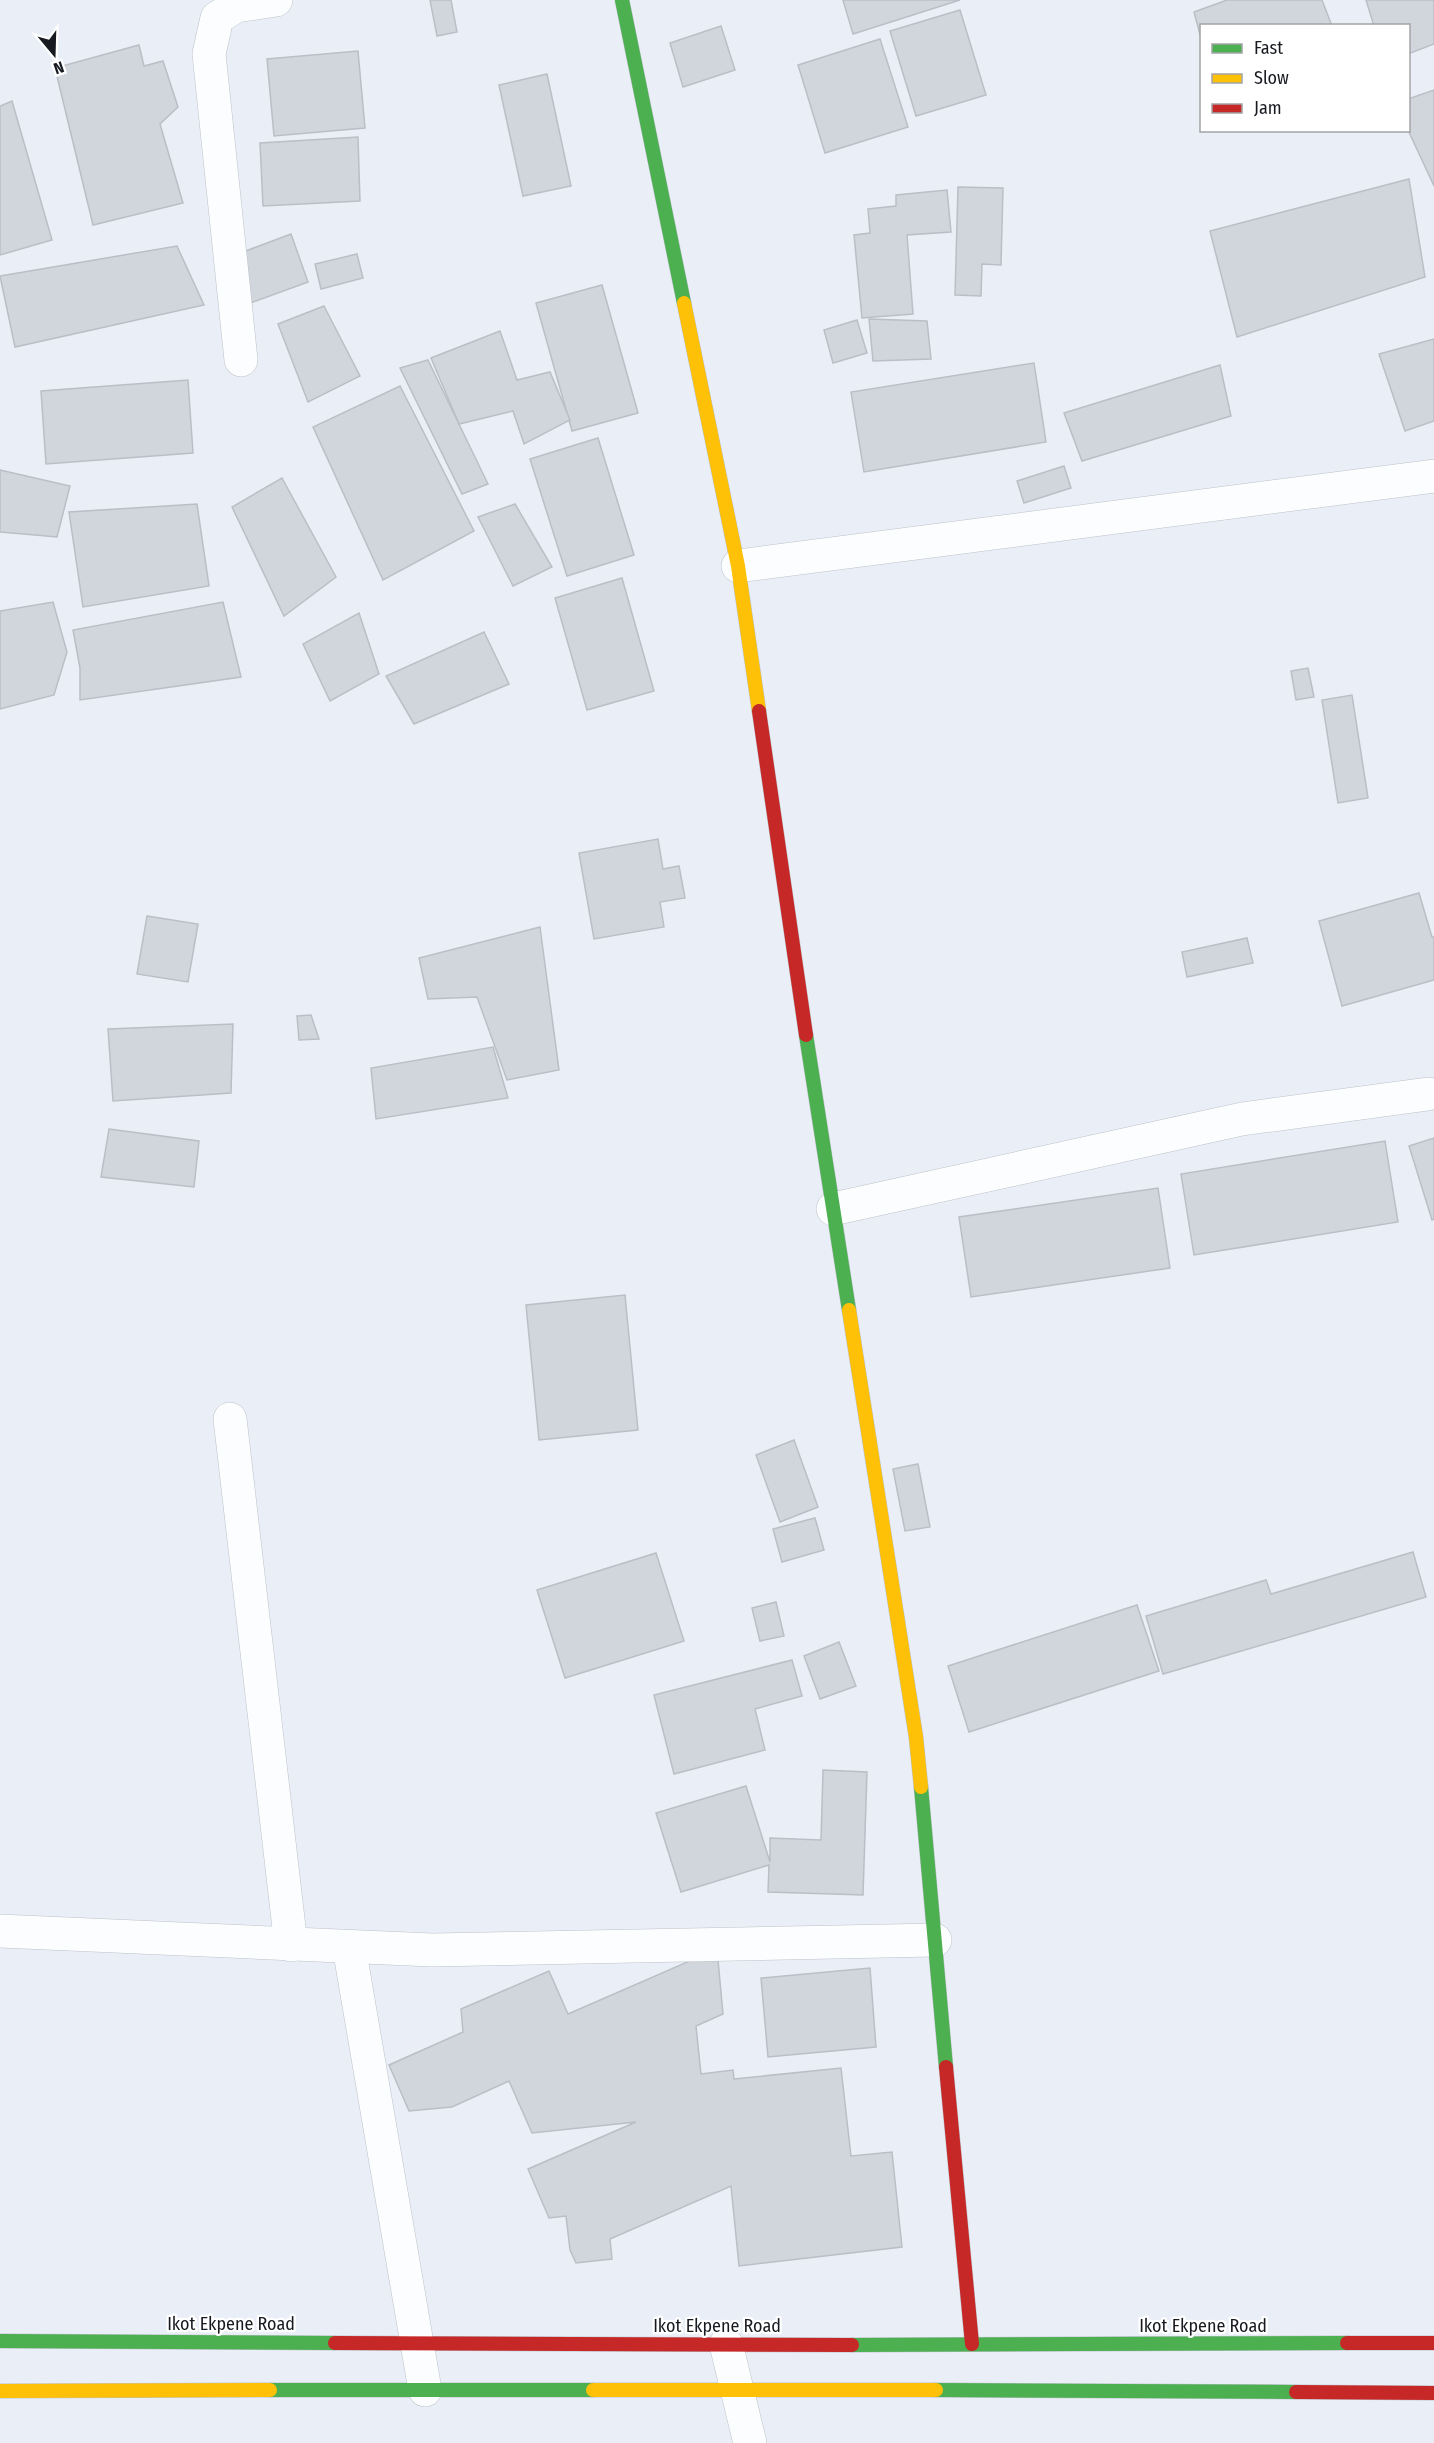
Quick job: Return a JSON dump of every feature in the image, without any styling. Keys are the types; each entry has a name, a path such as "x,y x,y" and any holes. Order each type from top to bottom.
{"main road":[{"path":"622,0 738,566 833,1209 916,1737 972,2344"},
{"name":"Ikot Ekpene Road","path":"0,2341 726,2344 1434,2343"},
{"path":"0,2391 738,2390 1434,2393"}],"street":[{"path":"241,360 209,54 217,18 236,6 276,0"},
{"path":"738,566 1434,476"},
{"path":"833,1209 1242,1119 1428,1094"},
{"path":"230,1419 291,1945"},
{"path":"0,1931 432,1950 935,1940"},
{"path":"349,1947 425,2390"},
{"path":"726,2344 750,2443"}],"building":[{"path":"430,0 451,0 457,32 437,36"},
{"path":"843,0 960,0 853,34"},
{"path":"1227,0 1322,0 1331,24 1200,24 1200,34 1194,12"},
{"path":"1366,0 1434,0 1434,44 1410,53 1410,24 1373,24"},
{"path":"960,10 986,95 916,116 890,31"},
{"path":"721,26 735,70 683,87 670,43"},
{"path":"880,39 908,127 825,153 798,65"},
{"path":"139,45 144,66 163,61 178,107 160,124 183,203 93,225 55,68"},
{"path":"358,51 365,128 274,136 267,59"},
{"path":"547,74 571,186 523,196 499,85"},
{"path":"1434,90 1434,186 1409,132 1410,98"},
{"path":"12,101 52,240 0,255 0,106"},
{"path":"358,137 360,201 263,206 260,143"},
{"path":"1409,179 1425,277 1237,337 1210,231"},
{"path":"958,187 1003,188 1001,265 982,264 981,296 955,295"},
{"path":"947,190 951,232 907,235 913,314 862,318 854,235 870,233 868,209 896,206 896,195"},
{"path":"291,234 308,282 245,305 227,258"},
{"path":"177,246 204,305 15,347 0,276"},
{"path":"357,254 363,278 321,289 315,264"},
{"path":"602,285 638,413 572,431 536,303"},
{"path":"324,306 360,376 308,402 278,324"},
{"path":"869,319 927,321 931,359 873,361"},
{"path":"857,320 867,353 833,363 824,330"},
{"path":"500,331 517,380 550,372 570,420 524,444 513,411 459,424 431,358"},
{"path":"1434,339 1434,421 1405,431 1379,354"},
{"path":"428,360 488,484 462,494 400,368"},
{"path":"1034,363 1046,442 864,472 851,392"},
{"path":"1220,365 1231,416 1082,461 1064,413"},
{"path":"188,380 193,453 46,464 41,391"},
{"path":"400,386 474,531 383,580 313,427"},
{"path":"598,438 634,555 567,576 530,459"},
{"path":"1064,466 1071,488 1024,503 1017,481"},
{"path":"0,470 70,486 57,537 0,532"},
{"path":"282,478 336,577 284,616 232,507"},
{"path":"197,504 209,586 83,607 69,512"},
{"path":"515,504 552,567 513,586 478,517"},
{"path":"622,578 654,691 587,710 555,598"},
{"path":"53,602 67,652 54,695 0,709 0,611"},
{"path":"223,602 241,677 80,700 80,668 73,630"},
{"path":"359,613 379,674 330,701 303,644"},
{"path":"484,632 509,684 414,724 386,676"},
{"path":"1308,668 1314,697 1296,700 1291,671"},
{"path":"1352,695 1368,798 1338,803 1322,700"},
{"path":"658,839 663,869 679,866 685,898 660,902 664,927 594,939 579,853"},
{"path":"1419,893 1432,937 1434,937 1434,980 1342,1006 1319,921"},
{"path":"147,916 198,924 188,982 137,974"},
{"path":"540,927 559,1070 507,1080 477,997 428,999 419,958"},
{"path":"1247,938 1253,963 1187,977 1182,952"},
{"path":"311,1015 319,1039 299,1040 297,1016"},
{"path":"233,1024 231,1093 113,1101 108,1029"},
{"path":"493,1047 508,1098 376,1119 371,1068"},
{"path":"109,1129 199,1141 194,1187 101,1177"},
{"path":"1434,1138 1434,1219 1432,1220 1409,1146"},
{"path":"1385,1141 1398,1222 1194,1255 1181,1174"},
{"path":"1158,1188 1170,1268 971,1297 959,1217"},
{"path":"625,1295 638,1430 539,1440 526,1305"},
{"path":"794,1440 818,1507 780,1522 756,1455"},
{"path":"918,1464 930,1527 905,1531 893,1469"},
{"path":"815,1518 824,1550 782,1562 773,1529"},
{"path":"1413,1552 1426,1597 1163,1674 1146,1616 1266,1580 1271,1594"},
{"path":"656,1553 684,1641 565,1678 537,1590"},
{"path":"776,1602 784,1636 760,1641 752,1608"},
{"path":"1137,1605 1159,1671 969,1732 948,1666"},
{"path":"839,1642 856,1686 820,1699 804,1656"},
{"path":"792,1660 802,1696 755,1709 765,1750 674,1774 654,1695"},
{"path":"823,1770 867,1772 863,1895 768,1892 769,1865 681,1892 656,1813 746,1786 770,1862 770,1838 821,1840"},
{"path":"717,1949 723,2014 696,2026 701,2074 733,2070 734,2079 841,2068 851,2156 892,2152 902,2247 739,2266 731,2186 610,2239 612,2259 576,2263 570,2250 566,2216 549,2218 528,2169 636,2122 532,2133 509,2081 452,2107 409,2111 389,2065 463,2032 461,2009 549,1971 568,2014"},
{"path":"870,1968 876,2047 768,2057 761,1978"}],"traffic: fast":[{"path":"622,0 684,303"},
{"path":"806,1035 849,1310"},
{"path":"921,1787 946,2067"},
{"path":"0,2341 335,2343"},
{"path":"852,2345 1347,2343"},
{"path":"270,2390 593,2390"},
{"path":"936,2390 1296,2392"}],"traffic: slow":[{"path":"684,303 738,566 759,711"},
{"path":"849,1310 916,1737 921,1787"},
{"path":"0,2391 270,2390"},
{"path":"593,2390 936,2390"}],"traffic: jam":[{"path":"759,711 806,1035"},
{"path":"946,2067 972,2344"},
{"path":"335,2343 852,2345"},
{"path":"1347,2343 1434,2343"},
{"path":"1296,2392 1434,2393"}]}
